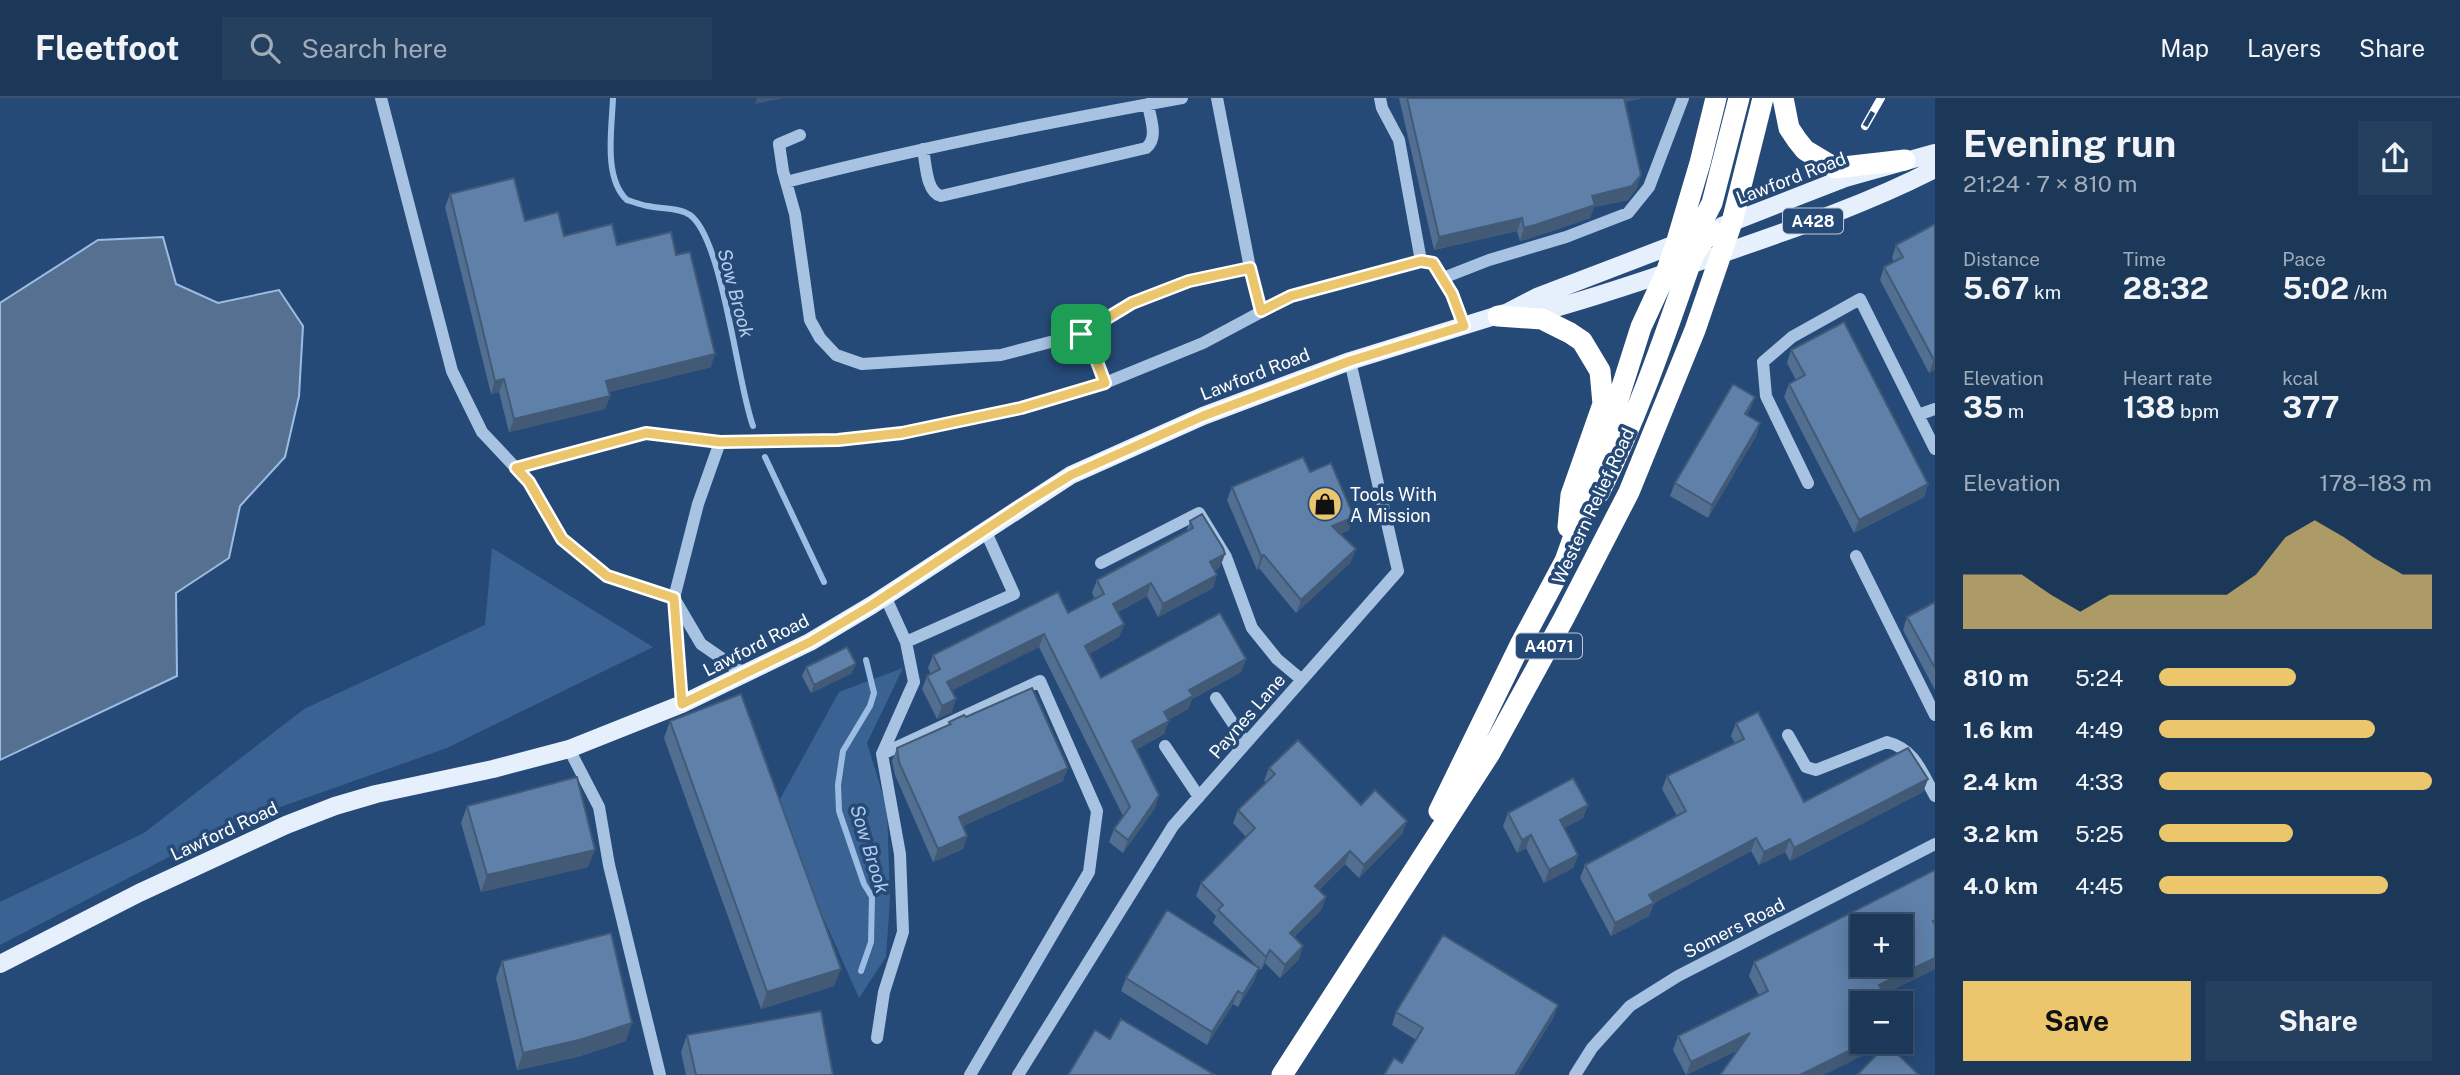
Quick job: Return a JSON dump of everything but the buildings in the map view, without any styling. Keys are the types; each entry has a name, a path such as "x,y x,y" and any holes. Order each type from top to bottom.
{"highway":[{"name":"Western Relief Road","path":"1394,902 1564,561 1581,516 1640,327 1694,237 1700,163 1716,98"},
{"path":"1676,270 1694,254 1694,237 1712,203 1738,98"},
{"name":"Western Relief Road","path":"1282,1075 1490,753 1629,492 1695,330 1732,222 1763,98"},
{"path":"1783,98 1789,128 1805,150 1835,168 1905,160"},
{"path":"1503,314 1542,319 1570,333 1581,341 1600,371 1603,404 1571,495 1564,561"}],"main road":[{"name":"Lawford Road","path":"0,964 139,893 311,816 376,794 493,769 569,749 746,675 810,642 886,596 1071,475 1203,416 1350,361 1503,314 1537,297 1845,178 1935,153"},
{"name":"Lawford Road","path":"1503,314 1548,310 1676,270 1790,230 1912,181 1935,169"}],"street":[{"path":"381,98 452,371 482,432 529,482 562,539 607,576 674,598 701,644 746,675"},
{"path":"786,182 1053,121 1182,98"},
{"path":"1217,98 1261,311"},
{"path":"1380,98 1382,108 1399,140 1421,261"},
{"path":"1443,278 1628,213 1649,187 1683,98"},
{"path":"923,149 931,189 941,196 1146,148 1153,137 1148,104"},
{"path":"800,135 779,144 795,214 810,320 820,338 836,355 862,364 1001,355 1081,334 1132,303 1189,281 1250,268"},
{"path":"516,468 646,433 720,442 838,440 902,433 1021,408 1105,383 1203,343 1291,296 1421,261 1433,263 1443,278 1464,326"},
{"path":"1808,483 1766,396 1763,362 1792,337 1860,299 1935,449"},
{"path":"1081,334 1093,351 1105,383"},
{"name":"Paynes Lane","path":"1018,1075 1172,827 1398,571 1350,361"},
{"path":"1918,415 1935,409"},
{"path":"682,704 674,598 698,504 720,442"},
{"path":"1101,563 1199,513 1226,557 1252,628 1277,659 1302,680"},
{"path":"906,642 1014,594 985,530"},
{"path":"1856,556 1935,715"},
{"path":"877,1038 884,992 903,932 900,853 882,754 914,682 906,642 886,596"},
{"path":"882,754 1040,681 1097,811 1089,872 970,1075"},
{"path":"1216,698 1246,743"},
{"path":"1788,735 1806,767 1816,771 1887,742 1899,745 1908,750 1935,796"},
{"path":"1165,746 1199,797"},
{"path":"569,749 599,807 609,865 660,1075"},
{"name":"Somers Road","path":"1575,1075 1592,1048 1630,1006 1678,976 1935,844"}],"shaded area":[{"path":"163,237 176,284 218,303 279,290 303,326 299,396 285,457 240,506 229,558 176,593 177,676 0,760 0,303 98,240"},
{"path":"492,548 653,647 447,748 232,824 0,945 0,902 144,833 304,709 485,625"},
{"path":"903,668 867,743 887,808 890,899 886,957 859,998 820,910 779,801 839,692"}],"waterway":[{"name":"Sow Brook","path":"613,98 611,152 619,191 627,200 645,206 686,212 702,229 720,281 753,426"},
{"name":"Sow Brook","path":"765,457 824,582"},
{"name":"Sow Brook","path":"861,971 871,942 872,897 864,884 839,811 838,785 843,751 870,706 874,693 866,660"}],"railway":[{"path":"1865,126 1881,98"}],"place":[{"name":"Tools With A Mission","path":"1325,504"}],"route":[{"path":"1421,261 1433,263 1452,294 1464,326 1350,361 1203,416 1071,475 872,605 810,642 682,704 674,598 607,576 562,539 529,482 516,468 646,433 720,442 838,440 902,433 1021,408 1105,383 1093,351 1081,334 1132,303 1189,281 1250,268 1261,311 1291,296 1421,261"}]}
